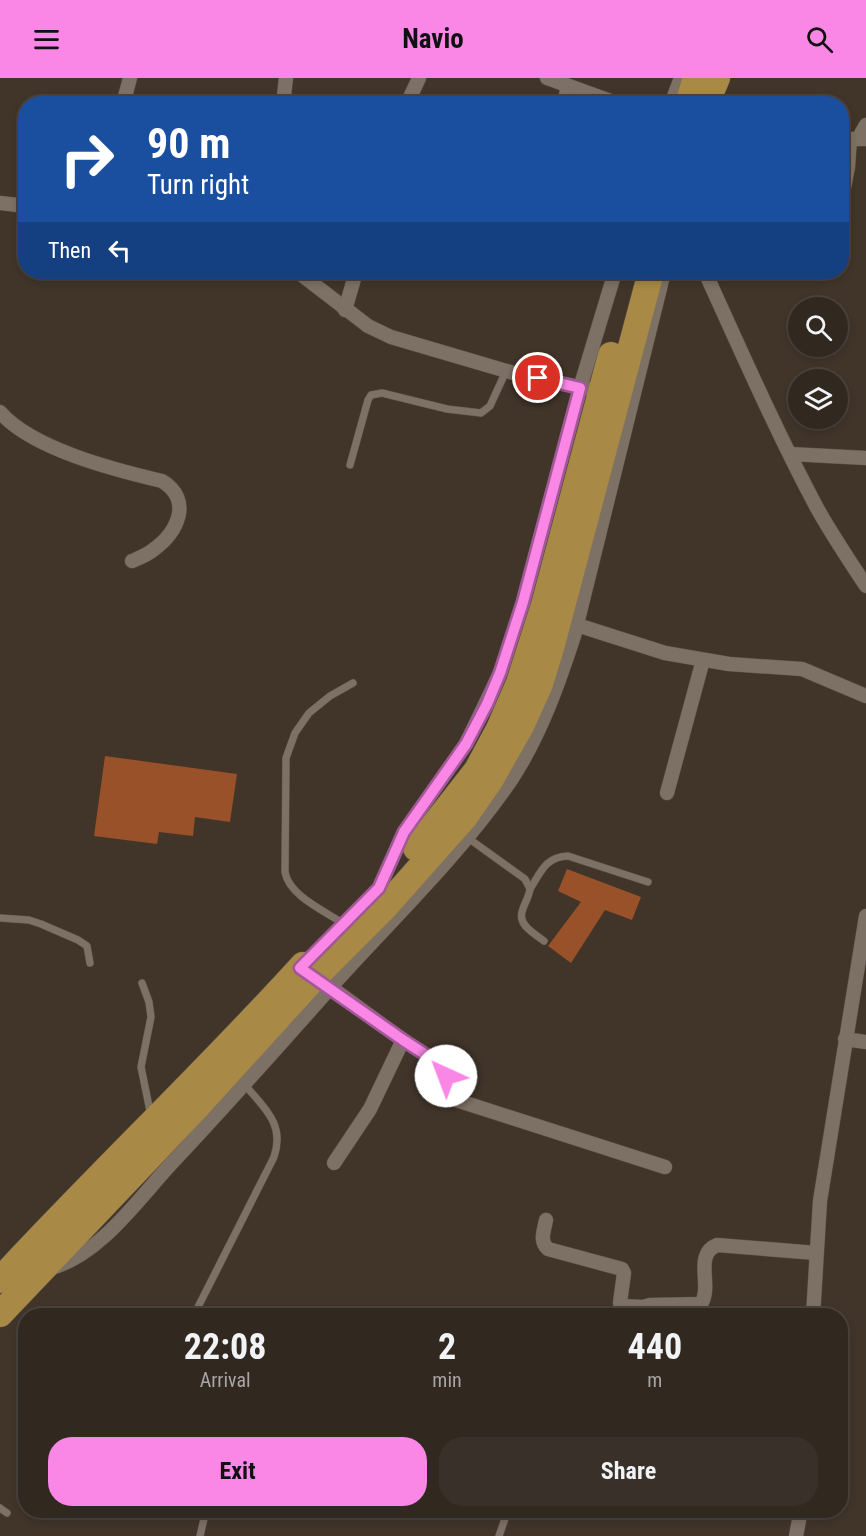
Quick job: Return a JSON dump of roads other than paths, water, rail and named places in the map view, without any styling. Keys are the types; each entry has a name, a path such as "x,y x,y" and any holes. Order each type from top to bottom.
{"highway":[{"path":"690,96 696,78"},
{"path":"709,96 717,78"},
{"path":"0,1280 233,1041 316,977 344,924 422,841 477,770 499,729 531,649 591,389 633,279"},
{"path":"0,1314 196,1108 316,977 386,906 464,818 491,779 522,724 540,684 649,279"}],"street":[{"path":"125,96 130,78"},
{"path":"284,96 286,78"},
{"path":"411,96 419,78"},
{"path":"547,78 596,96"},
{"path":"673,96 681,78"},
{"path":"566,96 568,86"},
{"path":"849,162 854,139 866,125"},
{"path":"0,203 18,205"},
{"path":"307,279 368,326 391,337 506,370 591,389 614,279"},
{"path":"345,310 354,279"},
{"path":"40,1271 64,1264 106,1234 245,1085 316,977 468,838 512,778 534,739 556,690 577,625 662,279"},
{"path":"708,279 790,454 819,510 866,586"},
{"path":"0,412 18,430 38,440 96,464 162,481 170,486 180,502 177,522 153,551 132,561"},
{"path":"790,454 866,458"},
{"path":"577,625 665,653 729,664 802,669 866,696"},
{"path":"667,793 703,660"},
{"path":"813,1308 825,1162 866,916"},
{"path":"316,977 443,1066 446,1074 443,1089 446,1096 665,1167"},
{"path":"845,1039 866,1042"},
{"path":"334,1163 370,1109 403,1040"},
{"path":"546,1220 542,1239 548,1250 622,1269 624,1273 620,1303 630,1308"},
{"path":"645,1308 650,1305 701,1304 705,1291 706,1254 710,1248 717,1245 816,1253"},
{"path":"799,1535 800,1518"}],"lane":[{"path":"350,465 371,395 382,393 447,409 480,413 490,406 506,370"},
{"path":"344,924 299,895 286,882 286,758 296,733 309,713 330,696 353,683"},
{"path":"468,838 525,879 530,889"},
{"path":"544,941 524,925 522,911 530,889 544,866 558,856 568,856 648,882"},
{"path":"0,918 29,920 78,940 87,946 90,963"},
{"path":"141,983 149,1002 151,1017 141,1067 152,1122"},
{"path":"198,1308 274,1158 278,1145 275,1124 269,1113 245,1085"},
{"path":"0,1508 7,1513"},
{"path":"200,1536 204,1518"},
{"path":"499,1536 505,1518"}]}
